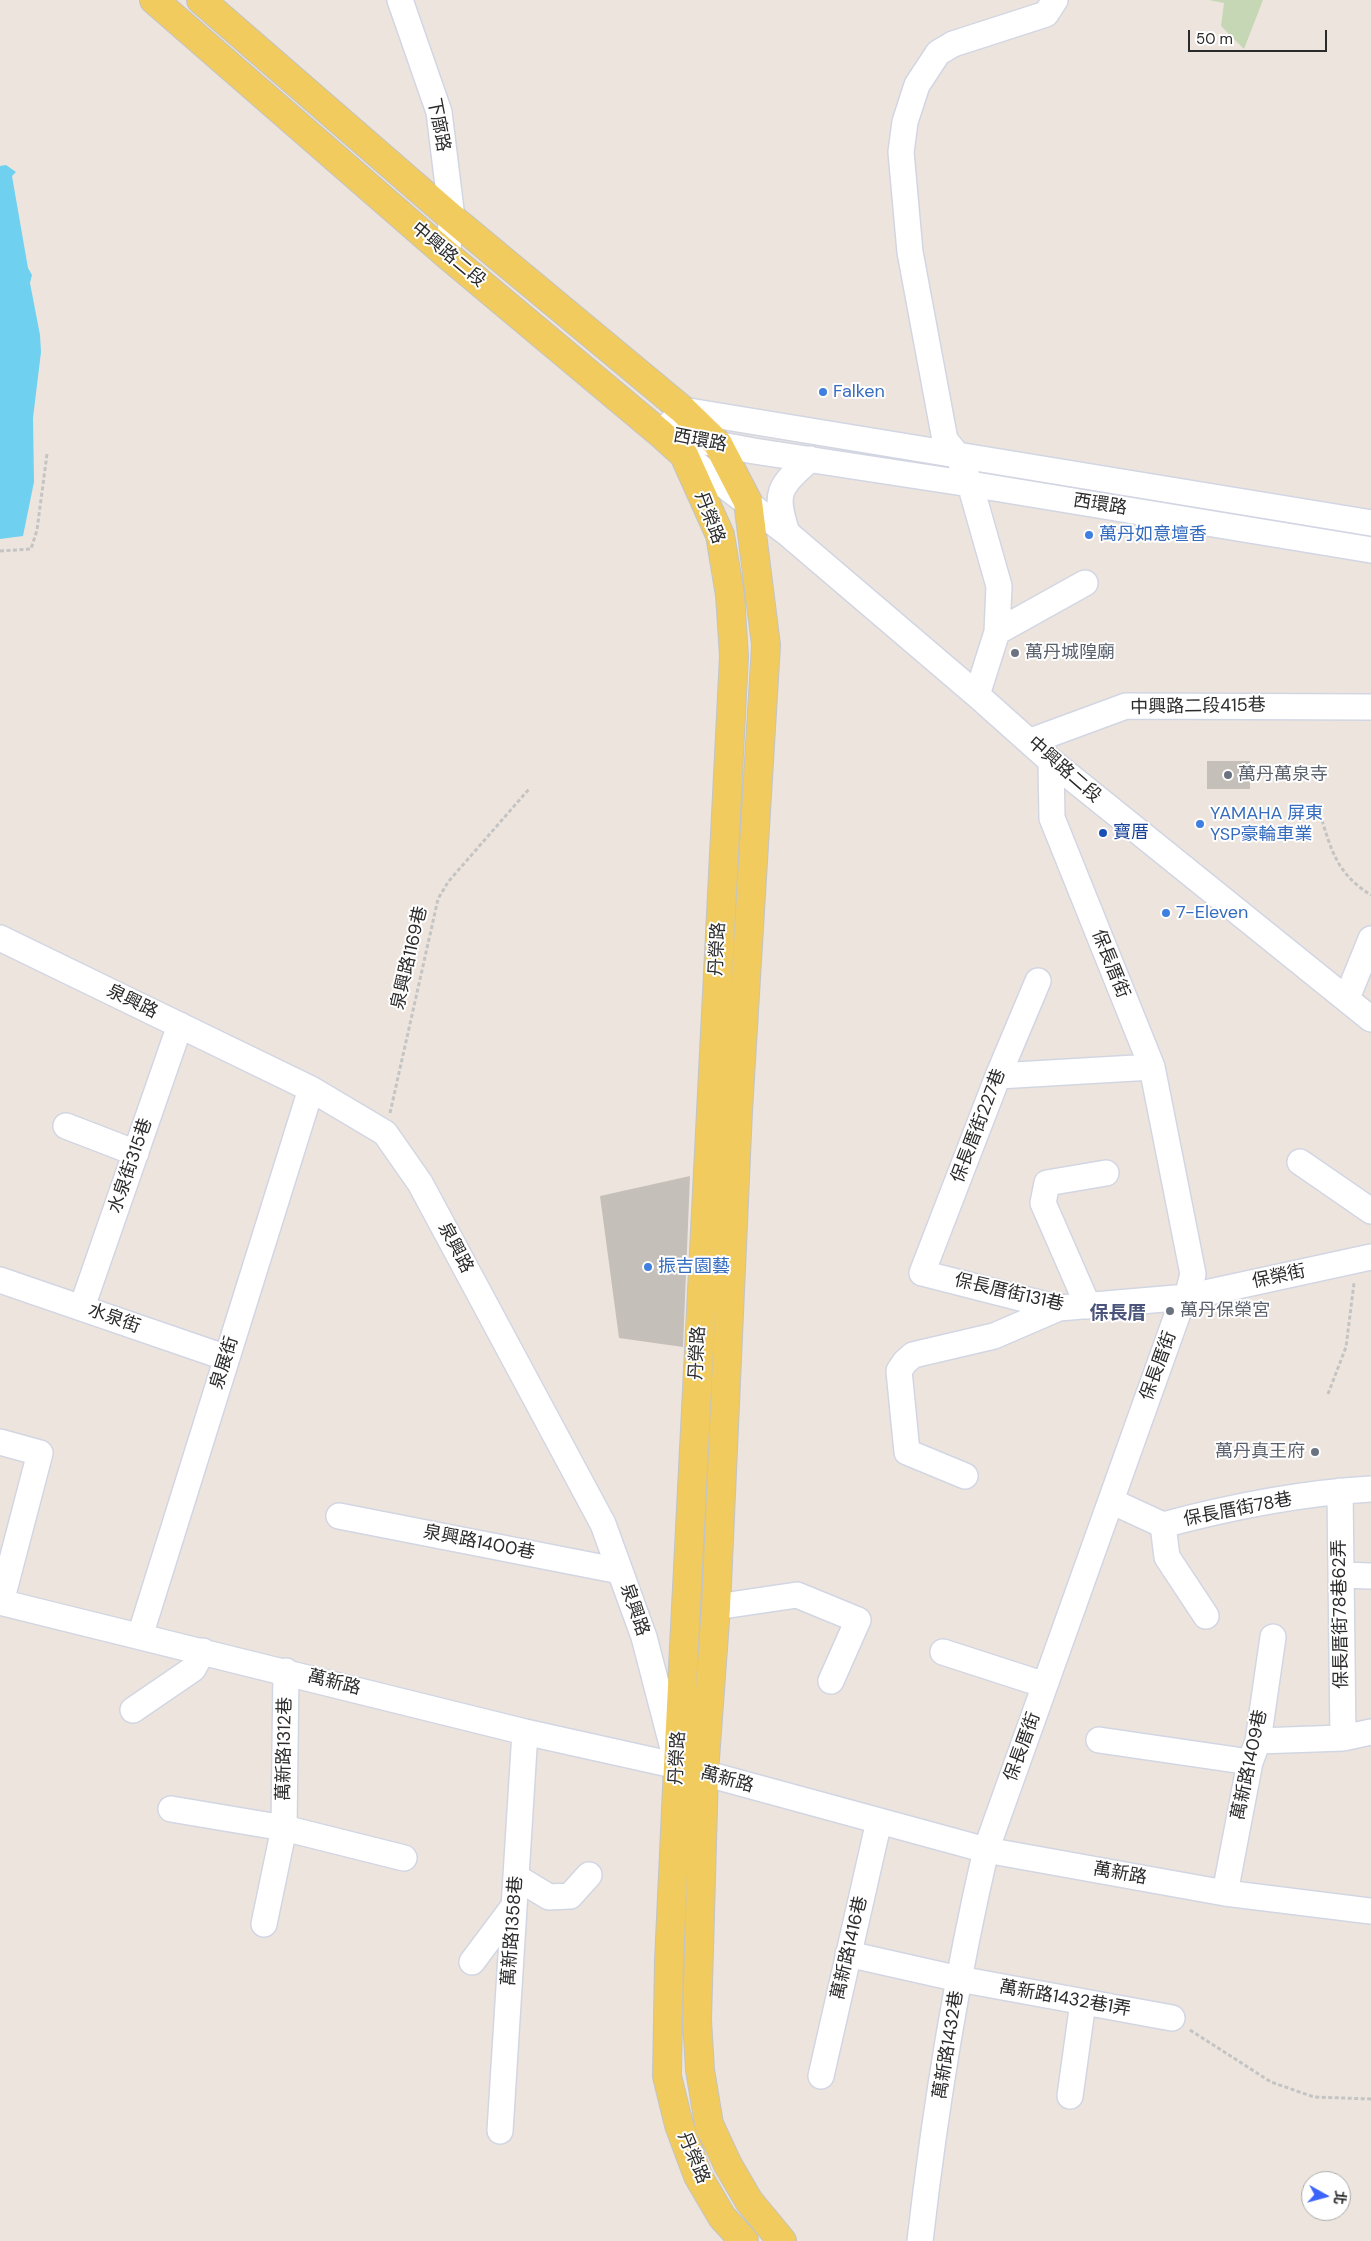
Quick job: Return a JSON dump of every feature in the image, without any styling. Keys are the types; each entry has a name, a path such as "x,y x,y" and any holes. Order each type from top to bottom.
{"main road":[{"name":"中興路二段","path":"154,0 447,255 684,455"},
{"name":"中興路二段","path":"201,0 452,218 683,410 718,444 748,502"},
{"name":"丹榮路","path":"684,455 720,535 730,595 734,656 678,1766 669,1960 667,2076 679,2125 698,2176 722,2216 744,2241"},
{"name":"丹榮路","path":"748,502 766,645 738,1111 716,1607 704,1773 697,2020 700,2070 709,2124 728,2165 750,2201 782,2241"},
{"path":"710,1110 738,1111"}],"street":[{"name":"下廍路","path":"400,0 439,112 452,218 447,255"},
{"path":"978,695 997,632 999,586 970,484 958,456 945,440 910,252 901,152 905,122 917,85 938,53 953,44 1046,14 1055,0"},
{"name":"西環路","path":"661,434 683,410 1371,524"},
{"name":"西環路","path":"661,434 1371,550"},
{"name":"中興路二段","path":"684,455 787,533 978,695 1051,761 1371,1019"},
{"path":"787,533 779,508 779,496 790,477 810,459"},
{"path":"997,632 1085,583"},
{"name":"中興路二段415巷","path":"1031,741 1126,706 1371,707"},
{"name":"保長厝街","path":"986,1850 1179,1310 1187,1297 1193,1274 1152,1067 1052,818 1051,761"},
{"name":"泉興路","path":"0,938 311,1089 385,1133 420,1183 603,1524 644,1637 678,1766"},
{"path":"1347,998 1371,939"},
{"name":"保長厝街227巷","path":"922,1272 998,1076 1038,981"},
{"name":"水泉街315巷","path":"82,1307 180,1025"},
{"path":"998,1076 1152,1067"},
{"name":"泉展街","path":"140,1636 311,1089"},
{"path":"66,1126 136,1153"},
{"path":"1300,1162 1371,1211"},
{"path":"1088,1306 1043,1203 1047,1183 1106,1173"},
{"name":"保榮街","path":"1187,1297 1364,1258"},
{"name":"保長厝街131巷","path":"922,1272 1059,1308 1187,1297"},
{"name":"水泉街","path":"0,1280 227,1358"},
{"path":"965,1476 907,1452 899,1371 905,1362 914,1355 994,1336 1059,1308"},
{"path":"0,1442 40,1453 0,1602"},
{"name":"保長厝街78巷","path":"1111,1500 1163,1525 1218,1510 1340,1491 1371,1490"},
{"name":"保長厝街78巷62弄","path":"1340,1491 1342,1738"},
{"name":"泉興路1400巷","path":"339,1516 620,1571"},
{"path":"1163,1525 1167,1557 1206,1616"},
{"path":"1341,1575 1371,1576"},
{"path":"716,1607 797,1595 858,1620 831,1681"},
{"name":"萬新路","path":"0,1602 286,1671 526,1732 678,1766 986,1850 1225,1893 1371,1911"},
{"name":"萬新路1409巷","path":"1225,1893 1254,1751 1273,1637"},
{"path":"133,1710 193,1669 203,1651"},
{"path":"943,1652 1045,1685"},
{"name":"萬新路1312巷","path":"264,1924 284,1828 286,1671"},
{"name":"萬新路1358巷","path":"500,2131 526,1732"},
{"path":"1099,1740 1254,1751 1371,1732"},
{"name":"萬新路1312巷","path":"171,1809 284,1828"},
{"name":"萬新路1416巷","path":"821,2076 879,1821"},
{"path":"284,1828 404,1858"},
{"name":"萬新路1432巷","path":"920,2241 927,2178 967,1930 986,1850"},
{"path":"516,1877 548,1897 570,1896 589,1875"},
{"path":"472,1962 514,1906"},
{"name":"萬新路1432巷1弄","path":"848,1954 959,1979 1172,2018"},
{"path":"1070,2096 1083,2002"}],"path":[{"path":"0,551 31,549 37,530 47,454"},
{"name":"泉興路1169巷","path":"385,1133 438,899 448,882 529,789"},
{"path":"1318,808 1334,856 1353,884 1371,895"},
{"path":"1328,1394 1346,1346 1364,1258"},
{"path":"1172,2018 1271,2082 1314,2097 1371,2099"}],"green space":[{"path":"1209,0 1263,0 1244,49 1221,26 1224,3"}],"water":[{"path":"6,165 16,172 12,176 28,268 32,275 30,283 40,335 41,352 33,418 34,482 23,536 0,539 0,166"}],"building":[{"name":"萬丹萬泉寺","path":"1207,761 1250,761 1250,789 1207,789"},
{"name":"振吉園藝","path":"690,1176 683,1347 619,1338 600,1196"}],"place":[{"name":"Falken","path":"823,392"},
{"name":"萬丹如意壇香","path":"1089,535"},
{"name":"萬丹城隍廟","path":"1015,653"},
{"name":"萬丹萬泉寺","path":"1228,775"},
{"name":"YAMAHA 屏東 YSP豪輪車業","path":"1200,824"},
{"name":"寶厝","path":"1103,833"},
{"name":"7-Eleven","path":"1166,913"},
{"name":"振吉園藝","path":"648,1267"},
{"name":"萬丹保榮宮","path":"1170,1311"},
{"name":"萬丹真王府","path":"1315,1452"}],"district":[{"name":"保長厝","path":"1118,1314"}]}
